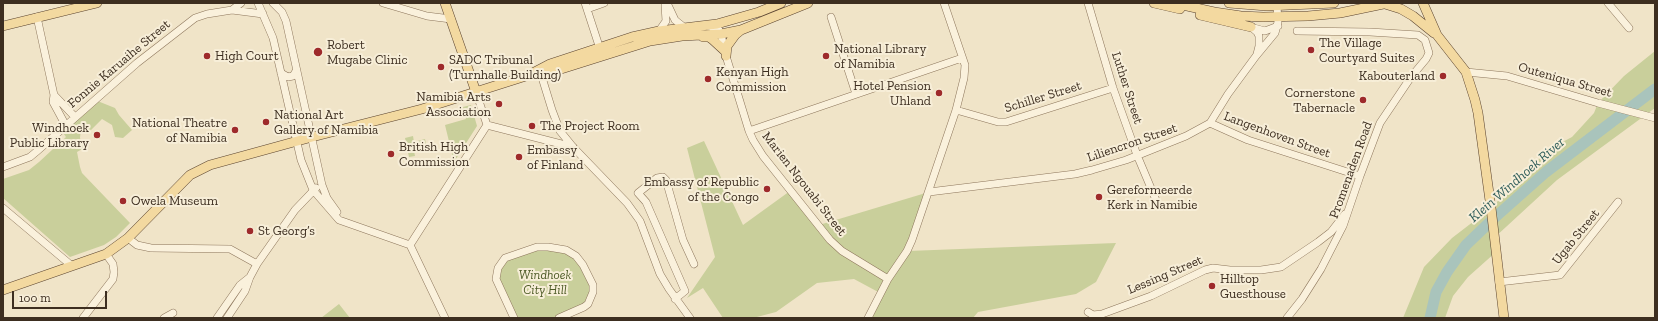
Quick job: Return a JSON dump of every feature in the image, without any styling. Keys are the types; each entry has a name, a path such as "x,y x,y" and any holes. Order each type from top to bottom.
{"main road":[{"path":"3,26 97,3"},
{"path":"445,3 476,92"},
{"path":"3,290 106,254 128,238 178,186 197,171 222,161 422,109 541,72 600,51 632,37 659,31 706,26 742,18 781,3"},
{"path":"600,51 656,39 721,34 741,30 808,3"},
{"path":"1154,3 1251,27"},
{"path":"1174,3 1214,12 1278,21 1340,13 1386,4 1401,9 1413,16 1437,35"},
{"path":"1229,3 1277,6 1327,3"},
{"path":"1423,3 1437,35 1466,72 1478,113 1504,318"},
{"path":"1431,3 1431,23"},
{"path":"699,36 709,37 725,53 729,43 741,30"}],"street":[{"path":"232,10 240,3"},
{"path":"258,3 273,38 300,160 314,190 339,220 343,220 410,245 445,318"},
{"path":"274,3 282,12 289,34 296,72 322,185 327,198 343,220"},
{"path":"282,12 283,3"},
{"path":"383,3 427,16 451,19"},
{"path":"600,51 586,6 604,3"},
{"path":"665,3 675,20 685,28"},
{"path":"659,31 666,21 665,3"},
{"path":"868,318 888,279 907,251 929,192 956,110 966,72 944,3"},
{"name":"Luther Street","path":"1088,3 1113,88 1137,155 1156,200"},
{"path":"1608,3 1629,28"},
{"path":"1210,124 1228,94 1275,33 1278,21 1277,6"},
{"name":"Fonnie Karuaihe Street","path":"3,167 30,157 137,63 191,20 200,15 232,10 263,14"},
{"path":"36,17 54,95 55,106 66,126"},
{"path":"831,18 856,94"},
{"path":"1251,27 1265,31 1278,21"},
{"path":"706,26 714,27 719,30 721,34"},
{"path":"1251,27 1259,36 1259,46 1256,56"},
{"name":"Promenaden Road","path":"1287,318 1302,299 1328,257 1343,226 1380,123 1411,77 1426,59 1429,52 1425,40 1418,35 1296,31"},
{"name":"Marien Ngouabi Street","path":"721,34 725,53 749,131 763,156 830,240 842,251 888,279"},
{"path":"749,131 962,58"},
{"path":"281,73 288,78 293,76 296,72"},
{"path":"541,72 560,131 573,147 627,203 640,221 660,274 675,299 690,318"},
{"name":"Outeniqua Street","path":"1466,72 1507,76 1598,104 1655,118"},
{"name":"Schiller Street","path":"956,110 998,122 1006,122 1113,88"},
{"path":"476,92 487,125"},
{"path":"54,95 75,118"},
{"name":"Langenhoven Street","path":"1210,124 1248,140 1360,176"},
{"name":"Liliencron Street","path":"929,192 1075,174 1105,167 1186,136 1210,124"},
{"path":"487,125 573,147"},
{"path":"410,245 487,125"},
{"path":"627,203 657,178 665,178 683,240 694,264"},
{"path":"227,318 245,291 257,264 295,210 314,190 322,185"},
{"path":"638,193 646,202 685,291 675,299"},
{"name":"Ugab Street","path":"1499,282 1560,275 1618,202"},
{"name":"Lessing Street","path":"1088,312 1093,315 1102,314 1151,296 1205,270 1213,268 1230,270 1261,270 1281,267 1301,255 1331,232 1350,207"},
{"path":"3,208 72,266"},
{"path":"128,238 137,245 151,248 230,249 257,264"},
{"path":"514,318 496,279 498,268 504,258 537,247 566,250 576,256 584,265 593,285 593,292 588,304 584,308 559,318"},
{"path":"83,318 113,279 113,264 106,254"},
{"path":"217,318 240,285 250,277"},
{"path":"164,318 173,313"}],"green space":[{"path":"1655,51 1655,108 1557,180 1494,238 1496,252 1468,277 1453,296 1445,318 1403,318 1424,267 1452,238 1491,208 1549,149 1572,137 1594,113 1598,103 1624,76"},
{"path":"95,100 115,108 132,130 123,138 115,137 112,125 102,119 90,131 81,128 80,138 84,148 77,152 80,167 82,173 130,223 116,237 104,245 70,257 3,198 3,179 29,170 39,162 66,137 61,130"},
{"path":"471,105 477,126 454,162 445,125 466,119 463,107"},
{"path":"413,136 414,142 425,139 427,148 414,151 415,156 409,157 405,138"},
{"path":"704,141 743,225 790,191 819,225 929,192 908,251 1116,243 1096,282 1076,294 978,312 973,318 868,318 880,293 854,279 817,283 776,312 753,318 723,318 703,288 687,298 715,257 687,148"},
{"name":"Windhoek City Hill","path":"537,247 566,250 588,273 591,299 559,318 514,318 496,279 505,258"},
{"path":"339,304 350,318 321,318"}],"waterway":[{"name":"Klein Windhoek River","path":"1430,318 1436,292 1447,272 1466,245 1546,172 1655,89"}],"place":[{"name":"The Village Courtyard Suites","path":"1311,50"},
{"name":"Robert Mugabe Clinic","path":"318,52"},
{"name":"High Court","path":"207,56"},
{"name":"National Library of Namibia","path":"826,56"},
{"name":"SADC Tribunal (Turnhalle Building)","path":"441,67"},
{"name":"Kabouterland","path":"1443,76"},
{"name":"Kenyan High Commission","path":"708,79"},
{"name":"Hotel Pension Uhland","path":"939,93"},
{"name":"Cornerstone Tabernacle","path":"1363,100"},
{"name":"Namibia Arts Association","path":"499,104"},
{"name":"National Art Gallery of Namibia","path":"266,122"},
{"name":"The Project Room","path":"532,126"},
{"name":"National Theatre of Namibia","path":"235,130"},
{"name":"Windhoek Public Library","path":"97,135"},
{"name":"British High Commission","path":"391,154"},
{"name":"Embassy of Finland","path":"519,157"},
{"name":"Embassy of Republic of the Congo","path":"767,189"},
{"name":"Gereformeerde Kerk in Namibie","path":"1099,197"},
{"name":"Owela Museum","path":"123,201"},
{"name":"St Georg’s","path":"250,231"},
{"name":"Hilltop Guesthouse","path":"1212,286"}]}
